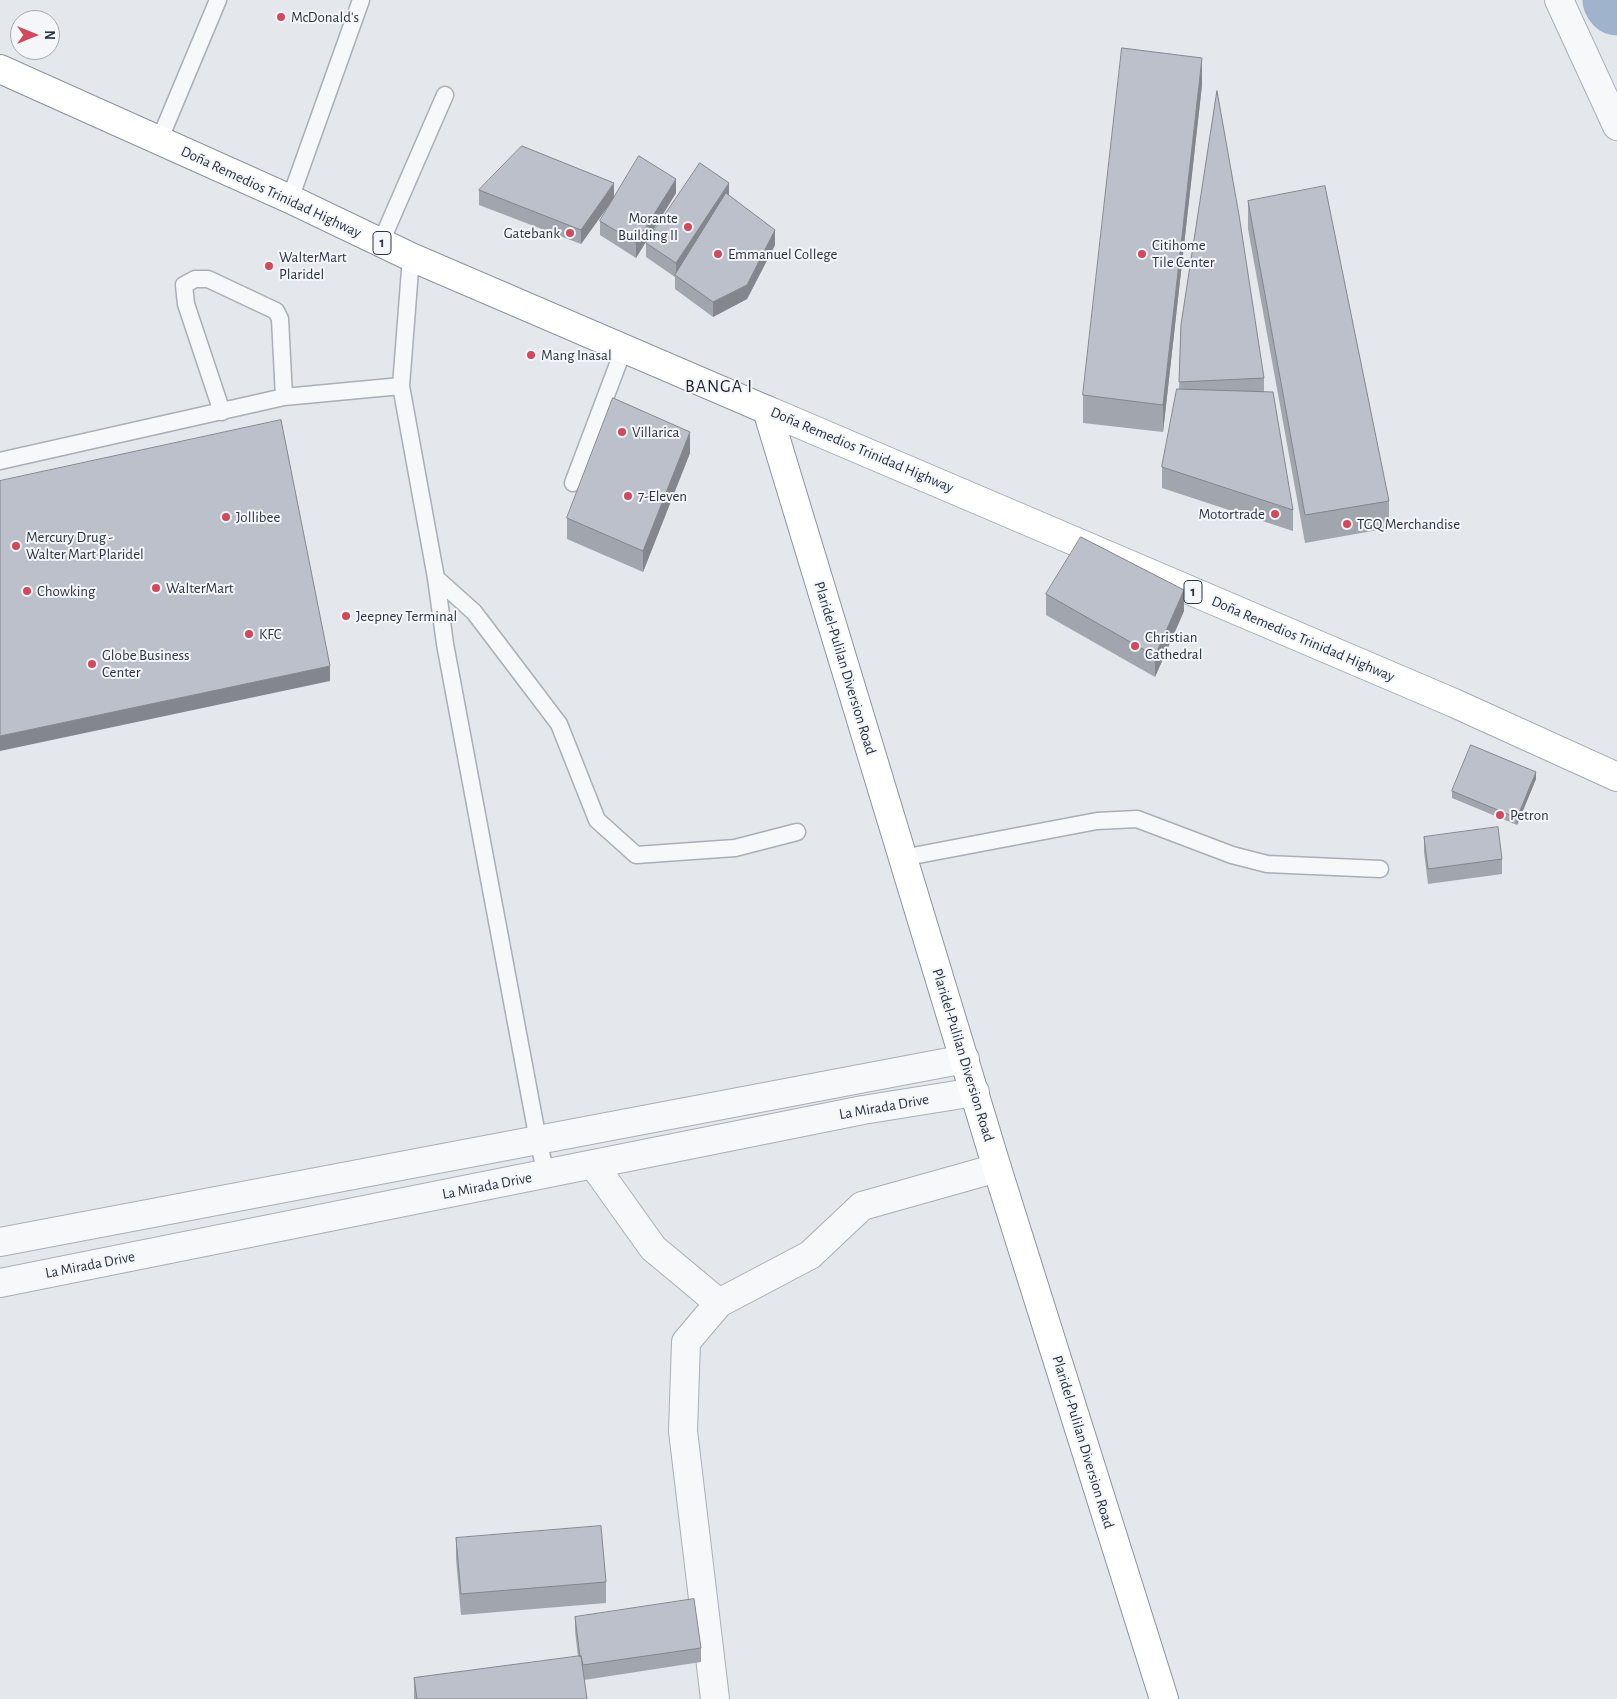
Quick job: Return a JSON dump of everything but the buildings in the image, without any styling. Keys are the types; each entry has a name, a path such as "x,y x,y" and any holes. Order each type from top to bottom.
{"main road":[{"name":"Doña Remedios Trinidad Highway","path":"0,69 411,256 1454,703 1617,777"},
{"name":"Plaridel-Pulilan Diversion Road","path":"767,410 997,1168 1164,1699"}],"street":[{"path":"1560,0 1617,126"},
{"name":"La Mirada Drive","path":"0,1242 965,1060"},
{"path":"858,1080 863,1110"},
{"name":"La Mirada Drive","path":"0,1283 863,1110 974,1092"},
{"path":"593,1164 653,1248 719,1303"},
{"path":"715,1699 683,1431 686,1342 719,1303 810,1255 862,1206 997,1168"}],"lane":[{"path":"159,141 218,0"},
{"path":"290,200 361,0"},
{"path":"381,242 445,95"},
{"path":"411,256 401,386 436,578 445,644 546,1174"},
{"path":"222,412 186,304 184,285 195,280 208,280 276,311 280,320 284,396"},
{"path":"573,483 624,348"},
{"path":"0,461 222,412 284,396 401,386"},
{"path":"436,578 474,612 559,724 597,820 636,855 735,848 797,832"},
{"path":"902,858 1097,821 1137,819 1232,855 1267,864 1380,870"}],"place":[{"name":"McDonald's","path":"281,17"},
{"name":"Morante Building II","path":"688,227"},
{"name":"Gatebank","path":"570,233"},
{"name":"Emmanuel College","path":"718,254"},
{"name":"Citihome Tile Center","path":"1142,254"},
{"name":"WalterMart Plaridel","path":"269,266"},
{"name":"Mang Inasal","path":"531,355"},
{"name":"Villarica","path":"622,432"},
{"name":"7-Eleven","path":"628,496"},
{"name":"Motortrade","path":"1275,514"},
{"name":"Jollibee","path":"226,517"},
{"name":"TGQ Merchandise","path":"1347,524"},
{"name":"Mercury Drug - Walter Mart Plaridel","path":"16,546"},
{"name":"WalterMart","path":"156,588"},
{"name":"Chowking","path":"27,591"},
{"name":"Jeepney Terminal","path":"346,616"},
{"name":"KFC","path":"249,634"},
{"name":"Christian Cathedral","path":"1135,646"},
{"name":"Globe Business Center","path":"92,664"},
{"name":"Petron","path":"1500,815"}],"district":[{"name":"BANGA I","path":"719,387"}]}
